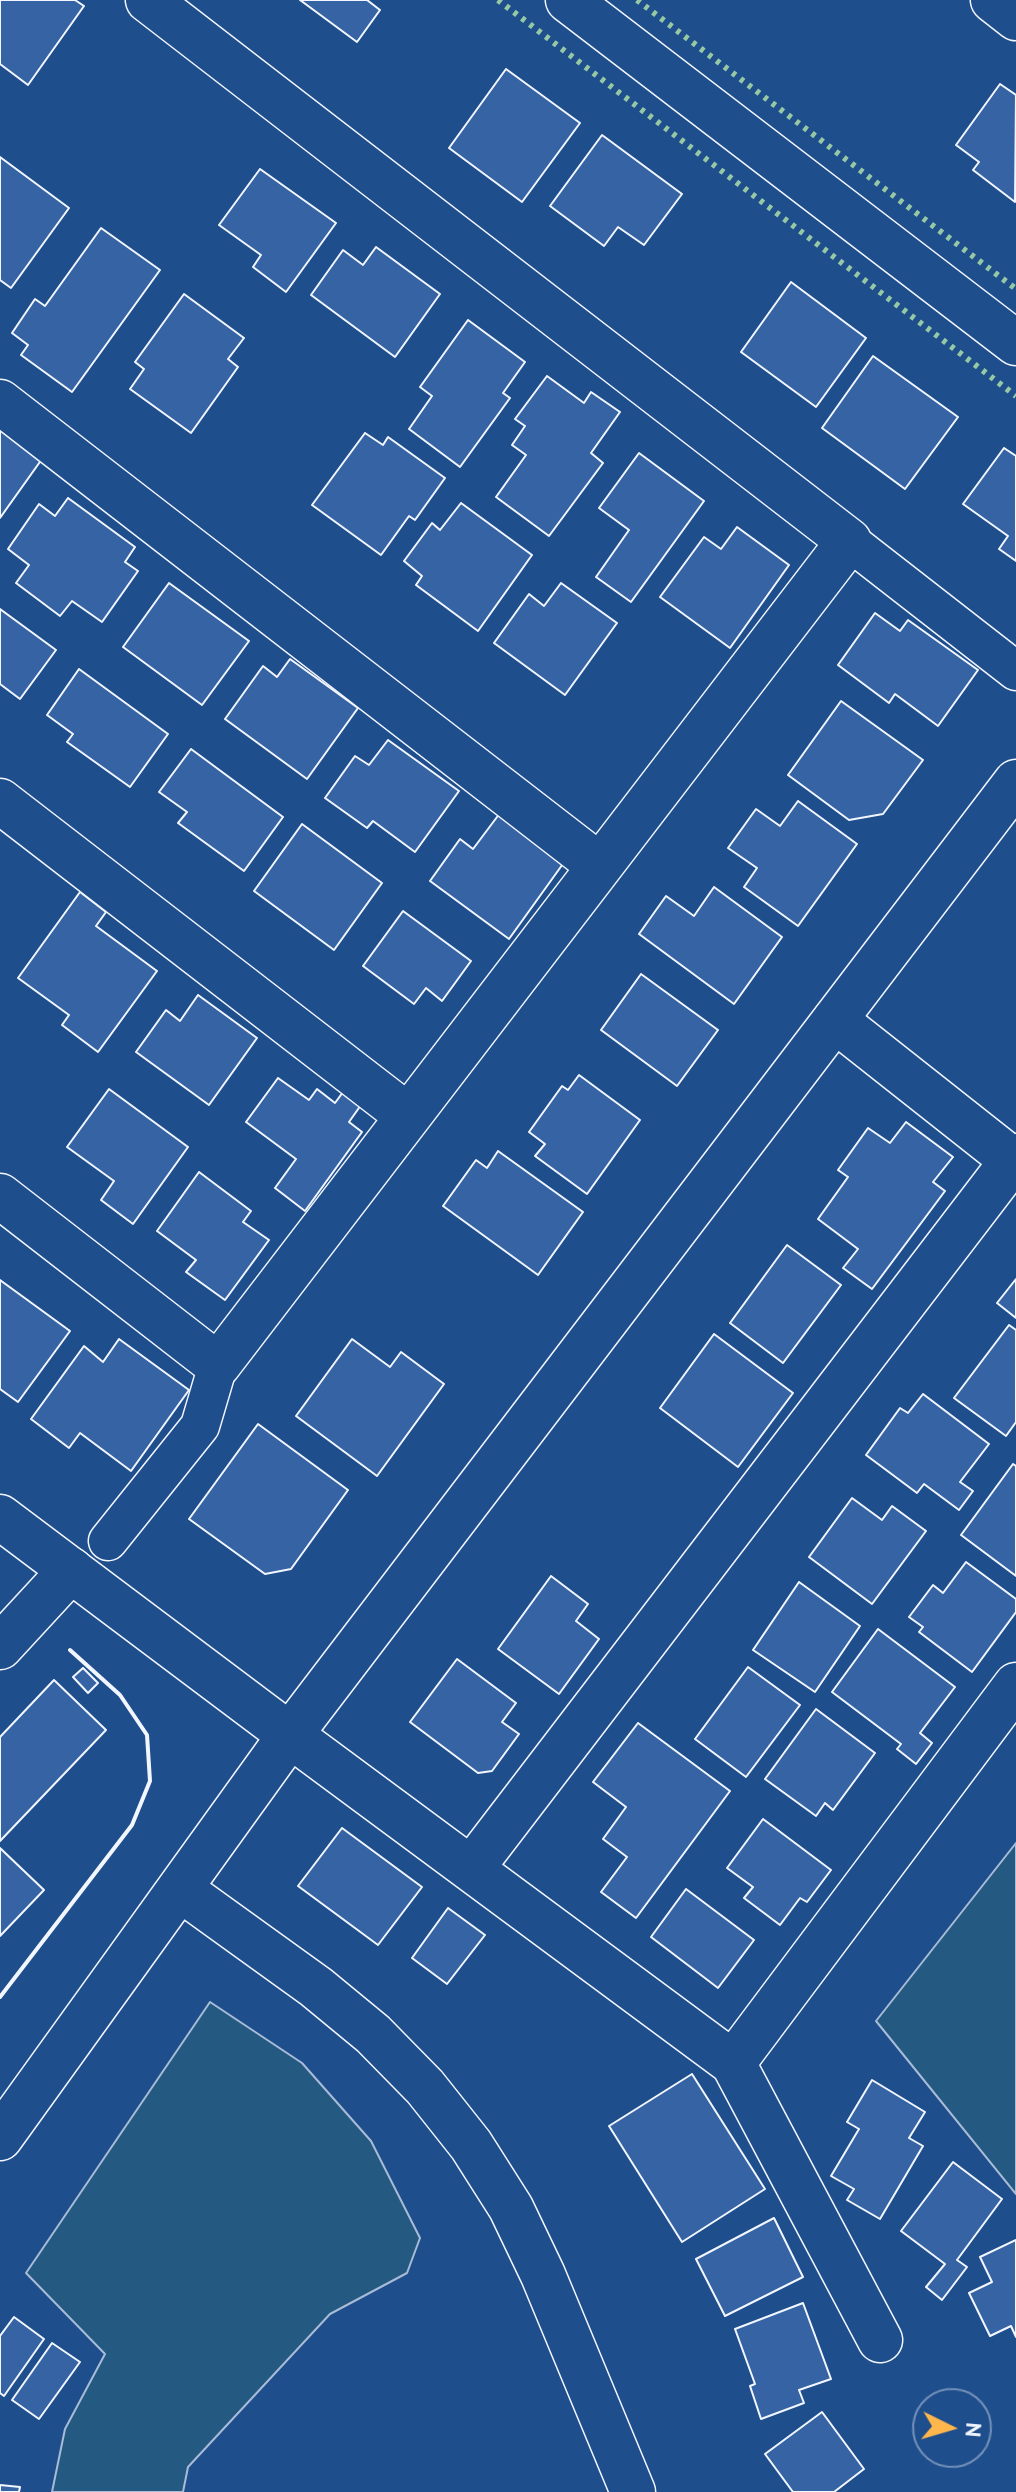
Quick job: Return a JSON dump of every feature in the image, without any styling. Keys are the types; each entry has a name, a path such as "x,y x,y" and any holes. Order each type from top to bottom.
{"street":[{"path":"148,0 1016,671"},
{"path":"568,0 1016,343"},
{"path":"993,0 1016,18"},
{"path":"0,402 600,866"},
{"path":"108,1541 200,1426 218,1365 849,541"},
{"path":"0,2138 290,1735 1016,782"},
{"path":"0,801 408,1116"},
{"path":"471,1869 1015,1160 835,1020"},
{"path":"0,1196 218,1365"},
{"path":"0,1517 733,2063 880,2340"},
{"path":"0,1647 71,1570"},
{"path":"733,2063 1016,1685"},
{"path":"180,1889 316,1987 373,2034 425,2087 471,2145 511,2208 543,2275 633,2492"}],"shaded area":[{"path":"1016,1843 1016,2194 876,2021"},
{"path":"210,2002 302,2063 371,2141 420,2238 407,2273 330,2314 188,2467 183,2492 52,2492 65,2429 105,2354 26,2273"}],"building":[{"path":"0,0 75,0 84,6 28,85 0,64"},
{"path":"300,0 367,0 380,10 357,42"},
{"path":"506,69 580,123 522,202 449,148"},
{"path":"1000,84 1016,95 1015,202 973,170 979,162 956,145"},
{"path":"602,135 682,194 644,245 618,227 604,246 550,206"},
{"path":"0,157 69,208 11,288 0,280"},
{"path":"260,169 336,223 286,292 253,267 261,255 219,225"},
{"path":"101,228 160,270 72,392 21,355 28,345 12,333 35,299 45,306"},
{"path":"376,247 440,294 395,357 311,295 343,250 363,265"},
{"path":"791,282 866,338 816,407 741,352"},
{"path":"184,294 244,338 228,359 238,367 191,433 130,389 144,369 135,362"},
{"path":"468,320 525,362 503,393 510,398 460,467 409,429 432,396 420,387"},
{"path":"873,356 958,417 905,489 822,428"},
{"path":"547,376 584,403 591,392 620,412 591,453 603,463 549,536 496,497 526,455 512,445 525,426 515,419"},
{"path":"0,429 42,459 0,518"},
{"path":"365,433 383,445 388,437 445,478 415,520 409,516 381,555 312,505"},
{"path":"1004,448 1016,456 1016,561 999,549 1008,536 963,504"},
{"path":"639,453 704,501 631,602 596,577 629,530 599,508"},
{"path":"68,498 135,547 125,562 138,571 102,622 72,601 60,616 16,583 29,565 8,549 39,504 55,516"},
{"path":"461,503 532,555 478,631 416,585 422,576 404,561 432,523 440,530"},
{"path":"737,527 789,565 730,648 660,597 704,537 721,549"},
{"path":"169,583 249,641 202,705 123,647"},
{"path":"561,583 617,623 565,695 494,643 529,594 544,606"},
{"path":"0,609 56,650 20,699 0,684"},
{"path":"875,613 900,631 908,620 978,670 938,726 895,694 889,703 838,665"},
{"path":"290,659 358,708 307,779 225,719 263,666 277,677"},
{"path":"79,669 168,734 130,787 67,742 73,734 47,715"},
{"path":"841,701 923,760 883,814 849,820 788,775"},
{"path":"388,740 459,791 415,852 373,821 367,828 325,798 355,756 369,765"},
{"path":"191,749 283,817 244,871 178,823 187,812 159,792"},
{"path":"798,801 857,844 798,926 744,887 757,868 728,848 756,809 780,826"},
{"path":"500,813 565,861 509,939 430,881 460,839 473,849"},
{"path":"302,824 382,883 334,950 254,891"},
{"path":"714,887 782,937 734,1004 639,934 666,896 694,916"},
{"path":"80,892 106,912 96,926 157,971 98,1052 62,1025 69,1015 18,978"},
{"path":"403,911 471,961 442,1001 426,988 414,1004 363,966"},
{"path":"641,974 718,1030 677,1086 601,1030"},
{"path":"198,995 257,1038 209,1105 136,1052 166,1010 180,1021"},
{"path":"579,1075 640,1120 587,1194 535,1156 545,1144 529,1132 562,1086 568,1090"},
{"path":"278,1078 309,1100 317,1089 335,1103 343,1092 361,1105 349,1122 362,1132 305,1211 275,1188 296,1159 246,1122"},
{"path":"109,1089 188,1147 133,1224 101,1200 114,1181 67,1147"},
{"path":"906,1122 953,1157 933,1182 945,1191 872,1289 843,1268 858,1249 818,1219 848,1177 838,1170 868,1128 890,1143"},
{"path":"498,1151 583,1212 538,1275 443,1206 476,1160 487,1168"},
{"path":"199,1172 251,1211 243,1222 269,1240 225,1300 186,1272 196,1260 157,1231"},
{"path":"787,1245 841,1285 783,1363 730,1323"},
{"path":"1016,1279 1016,1318 997,1303"},
{"path":"0,1280 70,1331 18,1402 0,1389"},
{"path":"1009,1325 1016,1330 1016,1422 1006,1436 954,1398"},
{"path":"714,1334 793,1393 738,1467 660,1408"},
{"path":"119,1339 189,1390 131,1471 80,1433 69,1448 31,1419 84,1346 103,1362"},
{"path":"352,1339 390,1367 401,1352 444,1384 377,1476 296,1416"},
{"path":"923,1394 989,1444 960,1482 973,1491 959,1510 924,1484 917,1493 866,1455 900,1408 908,1413"},
{"path":"258,1424 348,1490 291,1569 265,1574 189,1519"},
{"path":"1013,1464 1016,1466 1016,1576 961,1535"},
{"path":"852,1498 882,1520 892,1506 926,1531 872,1604 809,1557"},
{"path":"966,1562 1016,1599 1016,1612 972,1672 919,1632 923,1627 909,1617 933,1585 943,1593"},
{"path":"551,1576 588,1604 576,1621 599,1639 559,1694 498,1649"},
{"path":"799,1582 860,1626 815,1692 753,1650"},
{"path":"878,1629 955,1687 920,1733 932,1743 916,1764 897,1749 901,1744 832,1692"},
{"path":"457,1659 516,1703 502,1722 519,1734 492,1771 478,1773 410,1722"},
{"path":"748,1667 800,1705 746,1777 695,1739"},
{"path":"83,1668 98,1683 88,1693 73,1677"},
{"path":"54,1680 106,1730 0,1841 0,1737"},
{"path":"816,1709 875,1753 833,1810 825,1803 816,1816 765,1779"},
{"path":"638,1723 730,1791 636,1918 601,1892 627,1857 603,1839 626,1807 593,1782"},
{"path":"763,1819 831,1870 807,1902 800,1898 780,1925 744,1898 753,1887 727,1868"},
{"path":"342,1828 422,1887 378,1945 298,1886"},
{"path":"0,1848 44,1890 0,1936"},
{"path":"686,1889 754,1940 718,1988 651,1937"},
{"path":"448,1908 485,1935 447,1984 412,1958"},
{"path":"692,2074 765,2189 682,2242 609,2126"},
{"path":"872,2080 925,2112 909,2138 923,2146 880,2219 847,2200 854,2189 831,2176 859,2129 847,2122"},
{"path":"953,2162 1002,2199 957,2260 967,2267 942,2300 926,2287 945,2264 901,2231"},
{"path":"774,2218 803,2277 725,2316 696,2259"},
{"path":"1016,2240 1016,2337 1011,2326 990,2336 969,2293 992,2282 980,2257"},
{"path":"803,2303 831,2379 799,2390 804,2403 761,2419 750,2386 755,2384 735,2329"},
{"path":"14,2317 44,2339 4,2396 0,2393 0,2336"},
{"path":"52,2343 80,2362 39,2419 12,2400"},
{"path":"822,2412 864,2469 834,2492 793,2492 765,2454"},
{"path":"0,2485 20,2487 19,2492 0,2492"}],"hedge":[{"path":"498,0 1016,396"},
{"path":"637,0 1016,289"}],"wall":[{"path":"0,1997 132,1825 150,1781 147,1735 120,1695 70,1650"}]}
